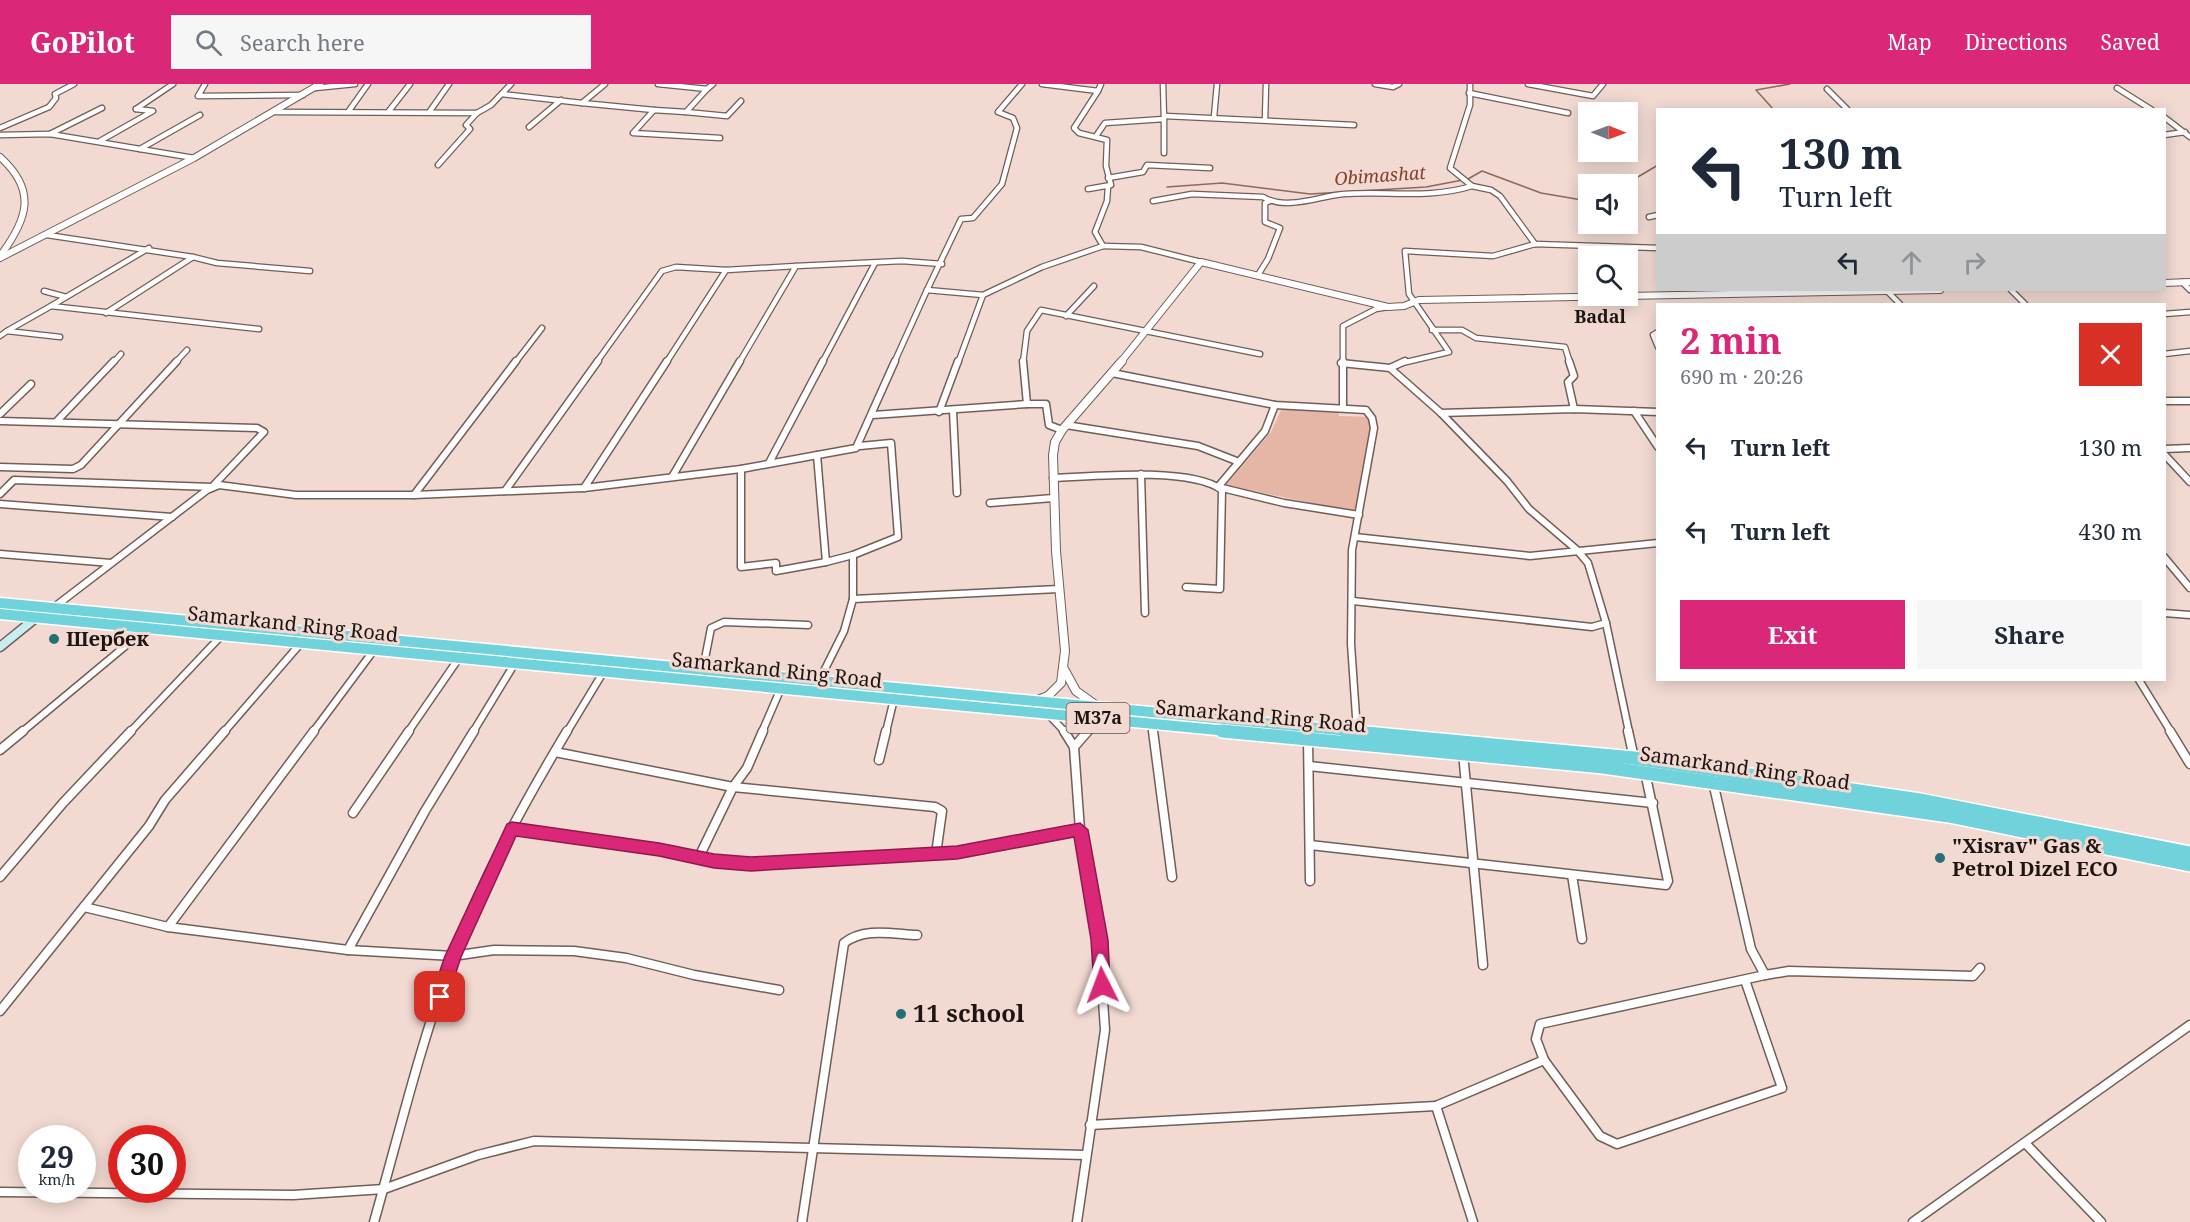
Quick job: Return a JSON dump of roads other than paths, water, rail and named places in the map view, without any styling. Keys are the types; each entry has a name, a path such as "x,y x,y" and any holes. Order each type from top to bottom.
{"highway":[{"name":"Samarkand Ring Road","path":"0,603 1634,758 1831,786 2088,831 2190,853"},
{"name":"Samarkand Ring Road","path":"0,614 1645,772 1949,816 2190,865"},
{"path":"898,700 904,687"},
{"path":"1281,723 1281,736"},
{"path":"1831,786 1835,798"}],"main road":[{"path":"0,648 37,617"}],"street":[{"path":"0,128 49,107 56,98 55,94 74,84"},
{"path":"100,141 153,111 136,109 173,84"},
{"path":"201,84 198,96 303,95"},
{"path":"0,257 194,158 317,86 355,84"},
{"path":"348,112 368,84"},
{"path":"389,111 410,84"},
{"path":"430,111 449,84"},
{"path":"438,165 470,129 466,125 511,84"},
{"path":"582,103 605,84"},
{"path":"658,84 707,89"},
{"path":"686,112 713,84"},
{"path":"860,446 927,290 942,264 961,219 973,218 1002,184 1017,128 1013,118 1001,116 998,112 1022,84"},
{"path":"1042,84 1098,91"},
{"path":"1101,84 1074,128 1079,133 1107,140 1108,178 1111,185 1108,186 1107,201 1095,232 1103,246"},
{"path":"1163,84 1164,153"},
{"path":"1214,117 1217,84"},
{"path":"1265,120 1266,84"},
{"path":"1375,84 1393,87 1399,84"},
{"path":"1470,84 1470,105 1450,168 1463,181 1472,186 1491,190 1500,196 1535,244"},
{"path":"1528,84 1593,96 1603,84"},
{"path":"2117,88 2149,108"},
{"path":"1827,89 1846,108"},
{"path":"1469,93 1568,113"},
{"path":"502,94 728,116 741,101"},
{"path":"529,127 561,100"},
{"path":"50,134 102,108"},
{"path":"654,110 633,133 720,138"},
{"path":"275,112 477,113"},
{"path":"140,149 200,115"},
{"path":"1096,136 1105,123 1165,117 1214,117 1354,125"},
{"path":"2166,118 2190,137"},
{"path":"2166,135 2184,132"},
{"path":"0,135 50,134 194,158"},
{"path":"0,157 9,164 21,185 26,206 23,221 0,257"},
{"path":"1108,178 1143,172 1147,165 1210,168"},
{"path":"1088,189 1108,186"},
{"path":"1258,275 1268,259 1280,228 1265,222 1265,203 1318,200 1342,194 1449,192 1472,186"},
{"path":"1153,201 1192,194 1215,194 1263,197 1270,201"},
{"path":"1649,217 1656,216"},
{"path":"47,235 149,248 217,262 310,271"},
{"path":"1341,363 1390,368 1408,360 1449,353 1409,294 1405,251 1493,256 1535,244 1656,248"},
{"path":"927,290 983,295 1042,267 1103,246 1141,247 1388,307"},
{"path":"0,336 149,248"},
{"path":"106,313 193,257"},
{"path":"505,491 662,272 676,267 726,270 902,261 942,264"},
{"path":"1097,706 1076,693 1068,682 1064,666 1053,498 1055,442 1064,428 1147,332 1201,262"},
{"path":"769,463 875,263"},
{"path":"672,477 796,266"},
{"path":"584,488 726,270"},
{"path":"2166,283 2186,282 2190,290"},
{"path":"1066,315 1094,286"},
{"path":"44,291 66,297"},
{"path":"1343,407 1342,331 1346,322 1388,307 1419,300 1887,291 1899,303"},
{"path":"2012,291 2024,303"},
{"path":"939,412 983,295"},
{"path":"51,306 260,329"},
{"path":"1027,404 1022,349 1028,325 1041,310 1260,354"},
{"path":"2166,314 2190,312"},
{"path":"414,495 542,328"},
{"path":"1432,330 1466,330 1476,338 1565,347 1574,376 1568,382 1574,409"},
{"path":"7,331 60,337"},
{"path":"0,467 76,468 188,350"},
{"path":"2166,354 2190,351"},
{"path":"56,422 121,354"},
{"path":"1390,368 1441,412 1507,482 1529,509 1577,550 1588,563 1606,623 1634,758"},
{"path":"1112,373 1275,405 1366,410 1372,418 1374,428 1352,550 1351,644 1357,731"},
{"path":"0,414 31,384"},
{"path":"2166,401 2190,401"},
{"path":"873,415 1046,404 1049,425 1198,446 1239,462"},
{"path":"1218,487 1265,431 1275,405"},
{"path":"1441,412 1574,409 1656,412"},
{"path":"952,411 957,493"},
{"path":"1634,411 1656,444"},
{"path":"0,421 119,423 262,429 264,432 262,437 212,487 53,608"},
{"path":"0,494 14,480 212,487 225,484 296,495 414,495 584,488 741,469 860,446 891,443 898,537 853,555 826,562 776,571 776,563 741,567 741,469"},
{"path":"2166,449 2190,448"},
{"path":"817,455 826,562"},
{"path":"2166,456 2190,482"},
{"path":"1053,478 1141,474 1173,476 1284,503 1359,515"},
{"path":"1141,474 1146,579 1145,613"},
{"path":"1186,587 1220,589 1222,490 1218,487"},
{"path":"990,502 1053,498"},
{"path":"0,504 172,517"},
{"path":"1355,537 1530,556 1656,543"},
{"path":"0,554 111,563"},
{"path":"820,680 844,631 854,598 853,555"},
{"path":"2166,559 2190,588"},
{"path":"854,598 1059,589"},
{"path":"1353,601 1592,627 1606,623"},
{"path":"2166,613 2189,617"},
{"path":"703,669 711,628 724,622 808,625"},
{"path":"0,750 147,628"},
{"path":"0,877 63,803 222,634"},
{"path":"2,1007 149,825 165,800 300,643"},
{"path":"168,927 374,650"},
{"path":"353,813 459,658"},
{"path":"348,951 425,810 515,663"},
{"path":"1038,700 1048,696 1060,683 1064,666"},
{"path":"374,1222 426,1038 453,956 512,828 604,671"},
{"path":"2140,681 2190,764"},
{"path":"699,857 732,788 747,768 781,688"},
{"path":"879,760 898,700"},
{"path":"1049,714 1063,729 1074,747 1080,830 1099,940 1105,1030 1077,1222"},
{"path":"1074,747 1089,730 1103,719"},
{"path":"1152,725 1172,876"},
{"path":"1308,738 1310,881"},
{"path":"555,752 695,778 732,788 935,807 942,811 936,854"},
{"path":"1463,753 1483,965"},
{"path":"1309,766 1653,803"},
{"path":"1310,845 1666,885 1668,881 1645,772"},
{"path":"1712,780 1751,948 1765,975"},
{"path":"512,828 714,861 751,864 957,853 1080,830"},
{"path":"1572,875 1582,939"},
{"path":"84,907 168,927 348,951 453,956 494,950 574,951 626,958 694,975 779,990"},
{"path":"802,1222 844,943 849,937 866,934 917,935"},
{"path":"1745,980 1782,1088 1617,1144 1600,1136 1544,1060 1536,1039 1540,1024 1765,975 1789,971 1973,976 1980,968"},
{"path":"1913,1222 2026,1144 2190,1025"},
{"path":"1090,1125 1436,1106 1544,1060"},
{"path":"1436,1106 1473,1222"},
{"path":"0,1192 8,1190 293,1195 384,1189 478,1155 534,1141 1086,1155"},
{"path":"2026,1144 2101,1222"}],"waterway":[{"name":"Obimashat","path":"1772,108 1756,90 1790,84"},
{"name":"Obimashat","path":"1638,177 1656,166"},
{"name":"Obimashat","path":"1167,187 1222,183 1310,194 1426,187 1468,179 1482,171 1541,193 1578,199"}],"place":[{"name":"Шербек","path":"54,639"},
{"name":"\"Xisrav\" Gas & Petrol Dizel ECO","path":"1940,858"},
{"name":"11 school","path":"901,1014"}],"district":[{"name":"Badal","path":"1600,317"}]}
